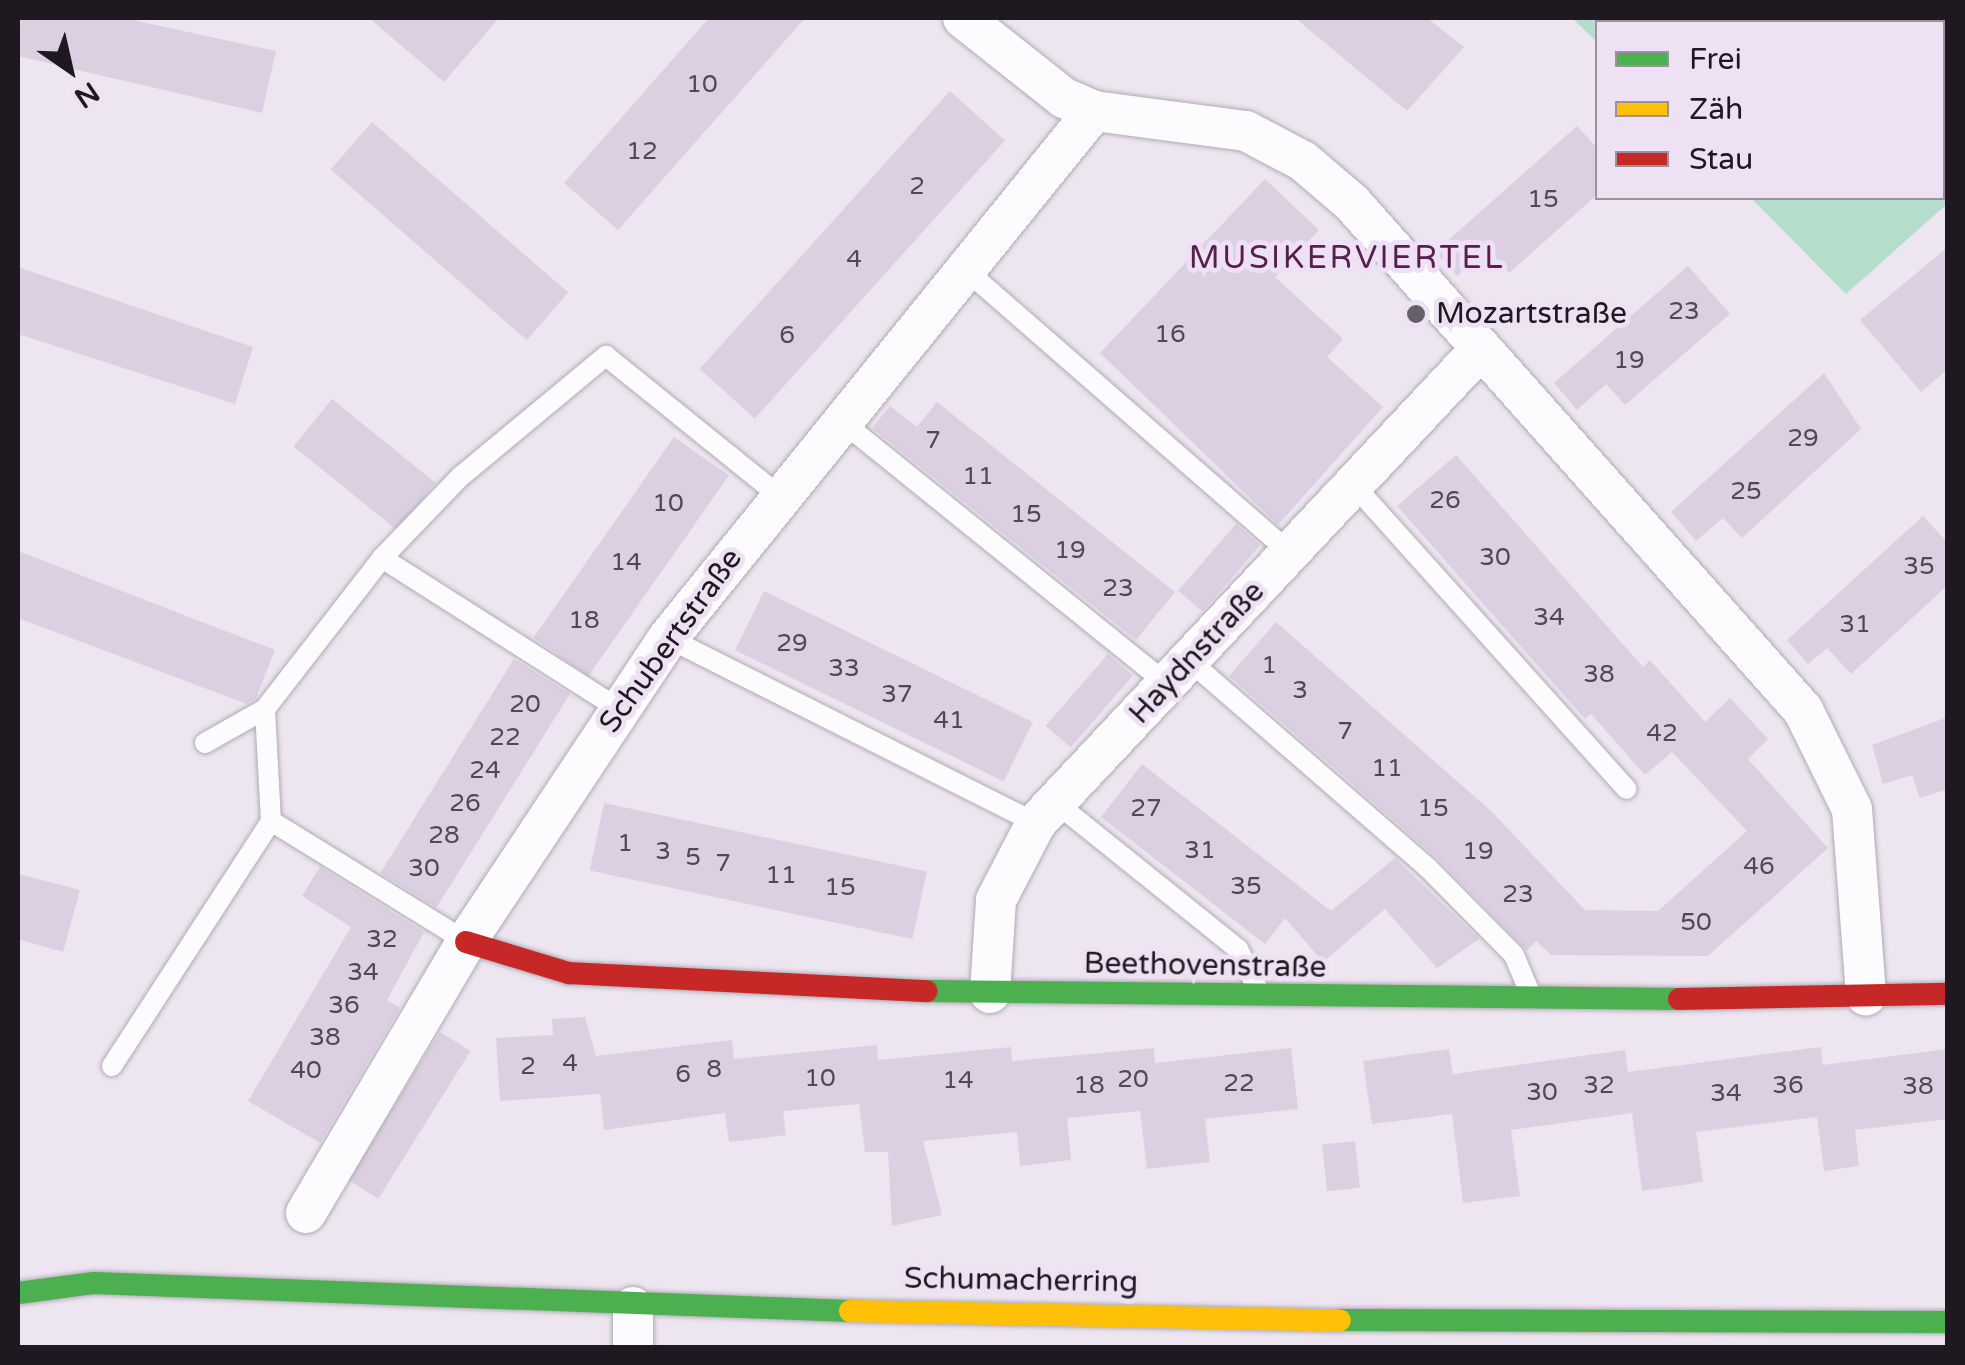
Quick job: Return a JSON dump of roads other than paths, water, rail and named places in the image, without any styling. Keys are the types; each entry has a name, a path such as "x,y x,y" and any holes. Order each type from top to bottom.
{"main road":[{"name":"Beethovenstraße","path":"466,942 532,966 623,979 990,993 1532,1001 1948,994"},
{"name":"Schumacherring","path":"36,1266 94,1283"},
{"name":"Schumacherring","path":"18,1293 94,1283 634,1307 1706,1326 1948,1322"}],"street":[{"path":"963,18 1064,98 1094,111 1246,131 1302,161 1352,203 1479,351 1803,710 1826,745 1852,810 1866,995"},
{"name":"Schubertstraße","path":"306,1213 466,942 668,638 778,495 967,271 1094,111"},
{"name":"Haydnstraße","path":"990,993 996,900 1046,812 1180,674 1352,483 1479,351"},
{"path":"633,1348 634,1307"}],"lane":[{"path":"967,271 1290,552"},
{"path":"204,742 265,709 382,558 460,477 606,356 778,495"},
{"path":"840,420 1180,674 1428,868 1514,956 1532,1001"},
{"path":"1352,483 1627,789"},
{"path":"382,558 619,709"},
{"path":"668,638 1046,812 1238,949 1260,998"},
{"path":"112,1066 271,821 265,709"},
{"path":"271,821 466,942"}],"place":[{"name":"Mozartstraße","path":"1416,314"}],"district":[{"name":"MUSIKERVIERTEL","path":"1347,258"}]}
